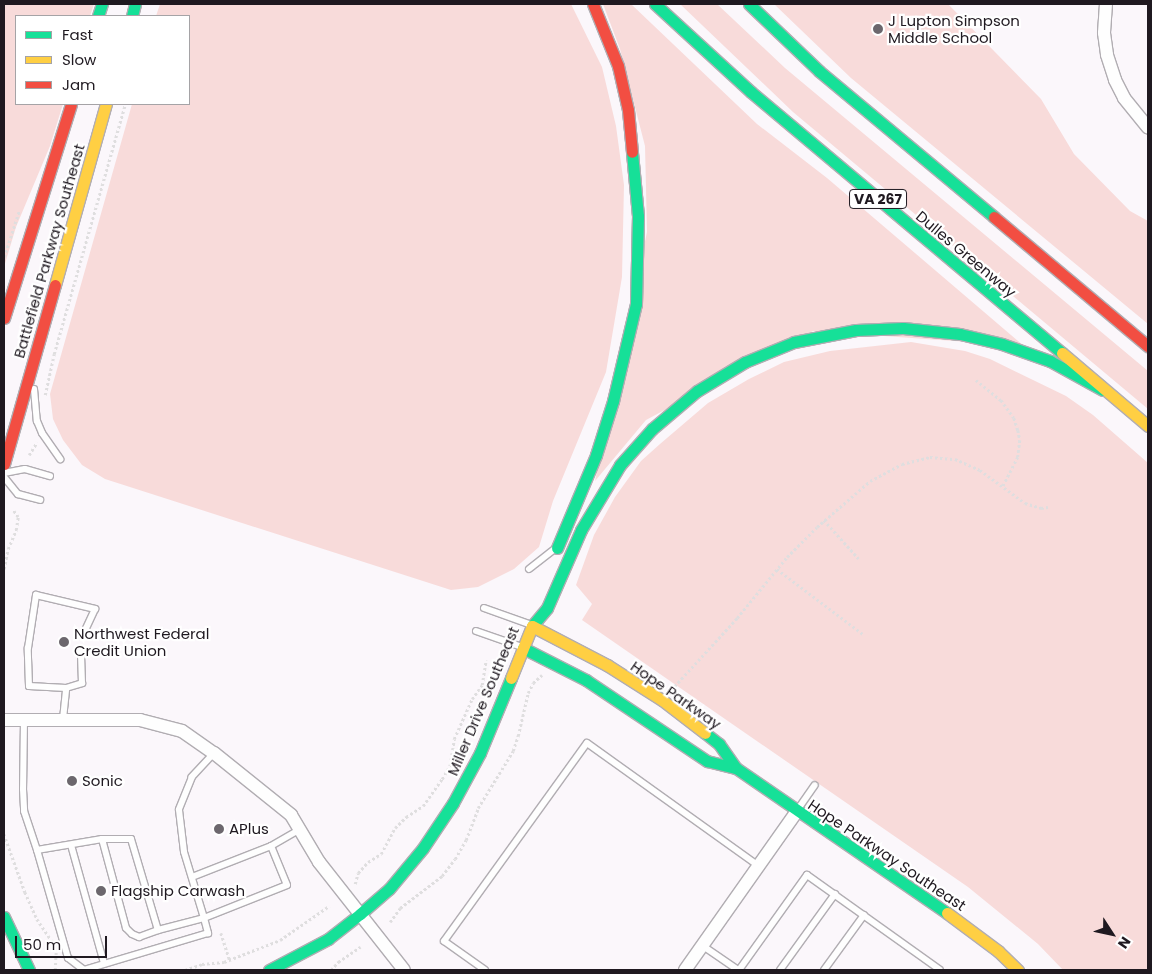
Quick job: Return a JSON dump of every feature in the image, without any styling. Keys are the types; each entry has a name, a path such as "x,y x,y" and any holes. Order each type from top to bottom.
{"main road":[{"path":"547,571 596,455 612,401 636,304 638,216 628,110 618,66 593,4"},
{"name":"Dulles Greenway","path":"655,4 751,92 1148,426"},
{"path":"749,4 819,71 1148,346"},
{"name":"Battlefield Parkway Southeast","path":"4,318 71,105"},
{"name":"Battlefield Parkway Southeast","path":"4,464 106,105"},
{"path":"532,626 547,608 581,530 620,465 652,429 697,391 753,358 794,342 856,330 903,328 960,334 1002,344 1050,361 1103,390"},
{"path":"532,626 534,604"},
{"name":"Miller Drive Southeast","path":"269,970 328,939 360,914 389,889 438,827 480,753 532,626"},
{"name":"Hope Parkway","path":"532,626 607,665 662,700 719,744 736,768"},
{"path":"523,648 586,680 707,761 736,768"},
{"name":"Hope Parkway Southeast","path":"736,768 967,928 998,951 1018,970"},
{"path":"4,917 29,970"}],"street":[{"path":"1106,4 1104,33 1107,55 1114,80 1124,98 1148,128"},
{"path":"4,720 140,720 182,730 214,753 291,815 319,862 404,970"},
{"path":"685,970 796,811"}],"lane":[{"path":"40,338 34,409 42,433 60,459"},
{"path":"4,473 26,468 50,476"},
{"path":"4,477 18,494 40,500"},
{"path":"529,569 551,552 561,539"},
{"path":"81,650 82,683 66,688 29,686 28,648 36,595 95,609 84,633"},
{"name":"Hope Parkway","path":"484,608 532,626"},
{"path":"476,631 523,648"},
{"path":"63,719 66,688"},
{"path":"24,720 24,806 29,831 37,850 68,958 84,970 208,933 184,852 179,810 192,777 214,753"},
{"path":"485,970 444,941 587,743 759,866"},
{"path":"796,811 815,785"},
{"path":"192,877 271,846 300,829"},
{"path":"37,850 102,839 131,838 158,930"},
{"path":"102,839 126,928 132,934 139,937 204,918 287,885 271,846"},
{"path":"71,845 104,963"},
{"path":"703,946 739,970 807,875 940,970"},
{"path":"780,970 835,894"},
{"path":"824,970 864,915"}],"path":[{"path":"44,398 54,354 125,105"},
{"path":"976,380 1001,400 1014,418 1018,430 1020,440 1018,457 1003,487"},
{"path":"662,700 737,618 777,568 824,520 870,481 902,464 942,457 966,462 1025,502 1041,508 1048,507"},
{"path":"4,569 18,517 13,510"},
{"path":"824,520 859,559"},
{"path":"777,568 863,634"},
{"path":"356,884 358,873 368,862 381,854 395,828 406,817 423,806 442,779 450,765 454,738 472,699 482,686 486,660"},
{"path":"390,922 400,908 442,876 455,859 466,840 481,801 513,751 528,694 533,683 542,675"},
{"path":"4,834 37,919 54,945 56,954 54,970"},
{"path":"185,970 202,964 230,960 280,940 329,906"},
{"path":"220,933 228,950 230,960"},
{"path":"331,970 342,958 360,947"}],"shaded area":[{"path":"4,4 94,4 90,15 15,15 15,105 63,105 50,146 16,227 4,267"},
{"path":"160,4 571,4 602,67 616,126 624,185 622,277 606,372 553,501 539,547 514,569 478,587 451,590 105,479 82,465 63,440 53,419 50,394 132,105 190,105 190,15 156,15"},
{"path":"603,4 631,4 757,124 827,178 1024,346 813,331 646,420 595,481 647,232 645,146 620,49"},
{"path":"680,4 717,4 785,68 1148,371 1148,409 793,112"},
{"path":"774,4 948,4 1041,99 1074,154 1130,211 1148,221 1148,324 851,78"},
{"path":"911,342 965,351 990,359 1066,396 1093,415 1148,463 1148,970 1063,970 1038,944 968,887 582,620 592,604 576,585 594,535 615,497 641,461 708,403 749,379 784,362 830,351"}],"traffic: fast":[{"path":"98,15 102,4"},
{"path":"132,15 135,4"},
{"path":"655,4 751,92 1062,353"},
{"path":"749,4 819,71 994,217"},
{"path":"557,548 596,455 613,401 636,304 638,216 632,152"},
{"path":"532,626 547,608 581,530 620,465 652,429 697,391 745,362 794,342 856,330 903,328 960,334 1002,344 1050,361 1103,390"},
{"path":"523,648 586,680 707,761 736,768"},
{"path":"269,970 328,939 360,914 389,889 423,848 453,803 480,753 511,678"},
{"path":"705,733 719,744 736,768 947,913"},
{"path":"4,917 29,970"}],"traffic: slow":[{"path":"55,285 106,105"},
{"path":"1062,353 1148,426"},
{"path":"511,678 532,626 607,665 662,700 705,733"},
{"path":"947,913 998,951 1018,970"}],"traffic: jam":[{"path":"593,4 618,66 628,110 632,152"},
{"path":"4,318 71,105"},
{"path":"994,217 1148,346"},
{"path":"4,464 55,285"}],"place":[{"name":"J Lupton Simpson Middle School","path":"878,29"},
{"name":"Northwest Federal Credit Union","path":"64,642"},
{"name":"Sonic","path":"72,781"},
{"name":"APlus","path":"219,829"},
{"name":"Flagship Carwash","path":"101,891"}]}
